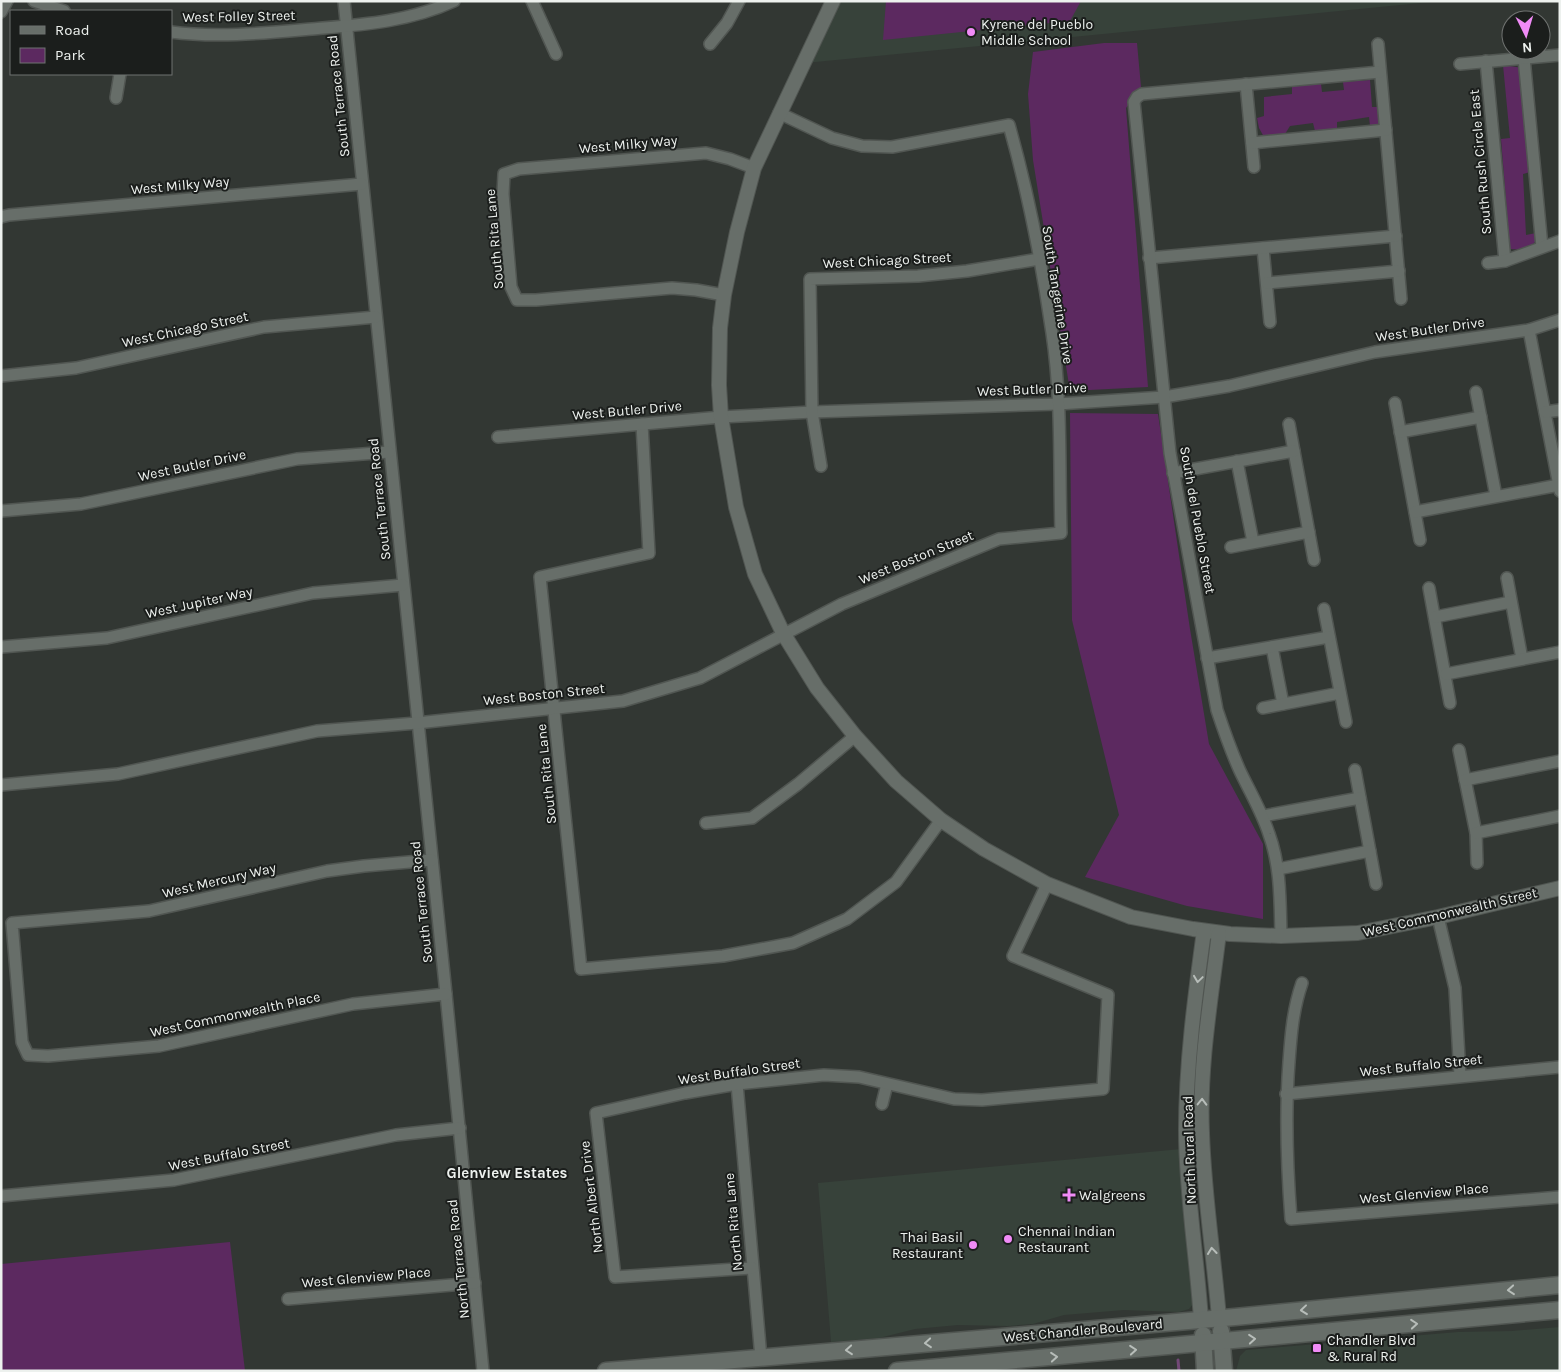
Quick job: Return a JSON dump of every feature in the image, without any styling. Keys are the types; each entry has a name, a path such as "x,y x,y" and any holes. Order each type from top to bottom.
{"main road":[{"name":"West Chandler Boulevard","path":"606,1371 1201,1320 1560,1285"},
{"name":"West Chandler Boulevard","path":"898,1371 1560,1310"},
{"name":"North Rural Road","path":"1219,1318 1224,1371"},
{"name":"North Rural Road","path":"1201,1320 1205,1371"},
{"path":"898,1346 898,1371"}],"street":[{"path":"1,12 7,1"},
{"path":"34,1 61,10"},
{"name":"South Terrace Road","path":"344,1 446,994"},
{"name":"West Folley Street","path":"172,32 274,33 369,24 413,16 454,1"},
{"path":"532,1 556,54"},
{"path":"710,44 727,23 739,1"},
{"name":"West Commonwealth Street","path":"833,1 754,168 737,232 724,295 720,336 719,385 721,417 736,507 755,574 784,633 817,688 855,736 896,781 941,820 984,849 1047,884 1131,917 1220,933 1281,936 1358,933 1438,917 1560,888"},
{"path":"1378,44 1401,299"},
{"path":"1460,64 1505,60"},
{"path":"1524,60 1542,247"},
{"name":"South Rush Circle East","path":"1486,62 1505,261"},
{"path":"1254,167 1246,84 1380,72"},
{"path":"116,98 120,75"},
{"name":"South del Pueblo Street","path":"1246,84 1142,94 1137,97 1134,107 1173,473 1217,710 1224,733 1240,771 1263,816 1278,870 1281,936"},
{"name":"South Tangerine Drive","path":"780,113 832,138 862,146 892,147 1009,125 1025,189 1052,334 1058,404 1061,533"},
{"path":"1252,142 1386,130"},
{"name":"West Milky Way","path":"504,174 519,169 706,153 754,168"},
{"name":"South Rita Lane","path":"504,174 503,194 511,287 517,300 672,288 724,295"},
{"name":"West Milky Way","path":"1,218 10,215 362,184"},
{"path":"1150,258 1396,236"},
{"path":"1488,263 1505,261 1560,241"},
{"path":"1263,248 1270,322"},
{"name":"West Chicago Street","path":"812,412 810,279 918,276 967,272 1039,259"},
{"path":"1266,282 1399,271"},
{"name":"West Chicago Street","path":"1,376 76,368 264,327 376,317"},
{"name":"West Butler Drive","path":"498,437 721,417 1058,404 1164,397 1229,386 1375,352 1529,330 1560,320"},
{"path":"1415,512 1496,496 1559,488 1529,330"},
{"path":"1476,392 1496,496"},
{"path":"1395,404 1420,540"},
{"path":"1545,412 1560,410"},
{"path":"812,412 821,466"},
{"path":"1400,432 1480,417"},
{"name":"South Rita Lane","path":"642,424 649,553 540,577 582,969 723,956 793,943 848,919 896,882 941,820"},
{"path":"1289,424 1314,560"},
{"path":"1173,473 1294,451"},
{"name":"West Butler Drive","path":"1,511 81,504 297,459 389,452"},
{"path":"1237,462 1254,542"},
{"path":"1231,546 1309,532"},
{"name":"West Boston Street","path":"1,784 118,774 317,731 418,723 623,701 700,678 842,604 999,540 1061,533"},
{"path":"1507,578 1522,660"},
{"name":"West Jupiter Way","path":"1,647 107,638 313,593 403,585"},
{"path":"1429,588 1450,702"},
{"path":"1435,617 1511,602"},
{"path":"1324,609 1346,722"},
{"path":"1207,658 1329,637"},
{"path":"1272,647 1283,704"},
{"path":"1446,674 1560,652"},
{"path":"1263,708 1340,694"},
{"path":"706,823 752,818 798,784 855,736"},
{"path":"1459,750 1476,833 1476,863"},
{"path":"1465,780 1560,762"},
{"path":"1355,770 1376,884"},
{"path":"1263,816 1360,798"},
{"path":"1476,833 1560,816"},
{"path":"1278,870 1370,851"},
{"name":"West Mercury Way","path":"28,1055 22,1042 12,923 150,911 327,871 432,860"},
{"name":"West Buffalo Street","path":"596,1113 685,1093 737,1084 824,1075 859,1078 954,1099 982,1100 1102,1089 1108,995 1013,956 1047,884"},
{"path":"1438,917 1456,988 1460,1076"},
{"name":"North Rural Road","path":"1201,1320 1188,1169 1186,1100 1189,1047 1204,931"},
{"name":"North Rural Road","path":"1219,1318 1204,1168 1202,1091 1206,1040 1220,933"},
{"path":"1286,1094 1291,1026 1296,1000 1302,983"},
{"name":"West Commonwealth Place","path":"28,1055 48,1056 159,1046 353,1004 446,994"},
{"name":"North Terrace Road","path":"446,994 483,1371"},
{"name":"West Buffalo Street","path":"1286,1094 1560,1067"},
{"name":"North Rita Lane","path":"737,1084 761,1358"},
{"path":"882,1104 887,1084"},
{"name":"West Glenview Place","path":"1286,1094 1287,1163 1291,1219 1560,1197"},
{"name":"North Albert Drive","path":"596,1113 616,1277 752,1268"},
{"name":"West Buffalo Street","path":"1,1196 174,1180 396,1135 460,1128"},
{"path":"1188,1169 1204,1168"},
{"name":"West Glenview Place","path":"288,1299 475,1283"}],"shaded area":[{"name":"Kyrene del Pueblo Middle School","path":"833,1 1441,1 805,63"},
{"path":"1181,1149 1194,1303 1189,1309 1179,1312 1124,1310 1064,1315 1033,1324 1008,1326 958,1325 915,1329 879,1338 831,1342 818,1183"},
{"path":"1560,1327 1560,1371 1236,1371 1240,1356 1246,1350 1458,1332 1512,1331"}],"green space":[{"path":"886,1 1081,1 1070,21 883,40"},
{"path":"1104,43 1137,43 1141,87 1126,108 1148,387 1070,391 1033,160 1028,94 1033,52"},
{"path":"1503,65 1523,68 1530,172 1523,174 1526,235 1536,233 1535,242 1526,250 1510,249 1501,139 1510,138"},
{"path":"1370,80 1372,107 1381,107 1382,119 1375,128 1370,126 1369,117 1337,122 1337,130 1315,131 1313,123 1290,126 1285,134 1264,137 1259,128 1257,118 1264,116 1264,97 1292,94 1292,86 1321,84 1322,92 1344,90 1343,82"},
{"path":"1070,413 1158,414 1209,744 1263,844 1263,919 1187,906 1085,877 1119,815 1072,620"},
{"path":"230,1242 245,1371 1,1371 1,1264"}],"waterway":[{"path":"1178,1360 1179,1371"}],"place":[{"name":"Kyrene del Pueblo Middle School","path":"971,32"},
{"name":"Walgreens","path":"1069,1195"},
{"name":"Chennai Indian Restaurant","path":"1008,1239"},
{"name":"Thai Basil Restaurant","path":"973,1245"},
{"name":"Chandler Blvd & Rural Rd","path":"1317,1348"}],"district":[{"name":"Glenview Estates","path":"507,1173"}]}
